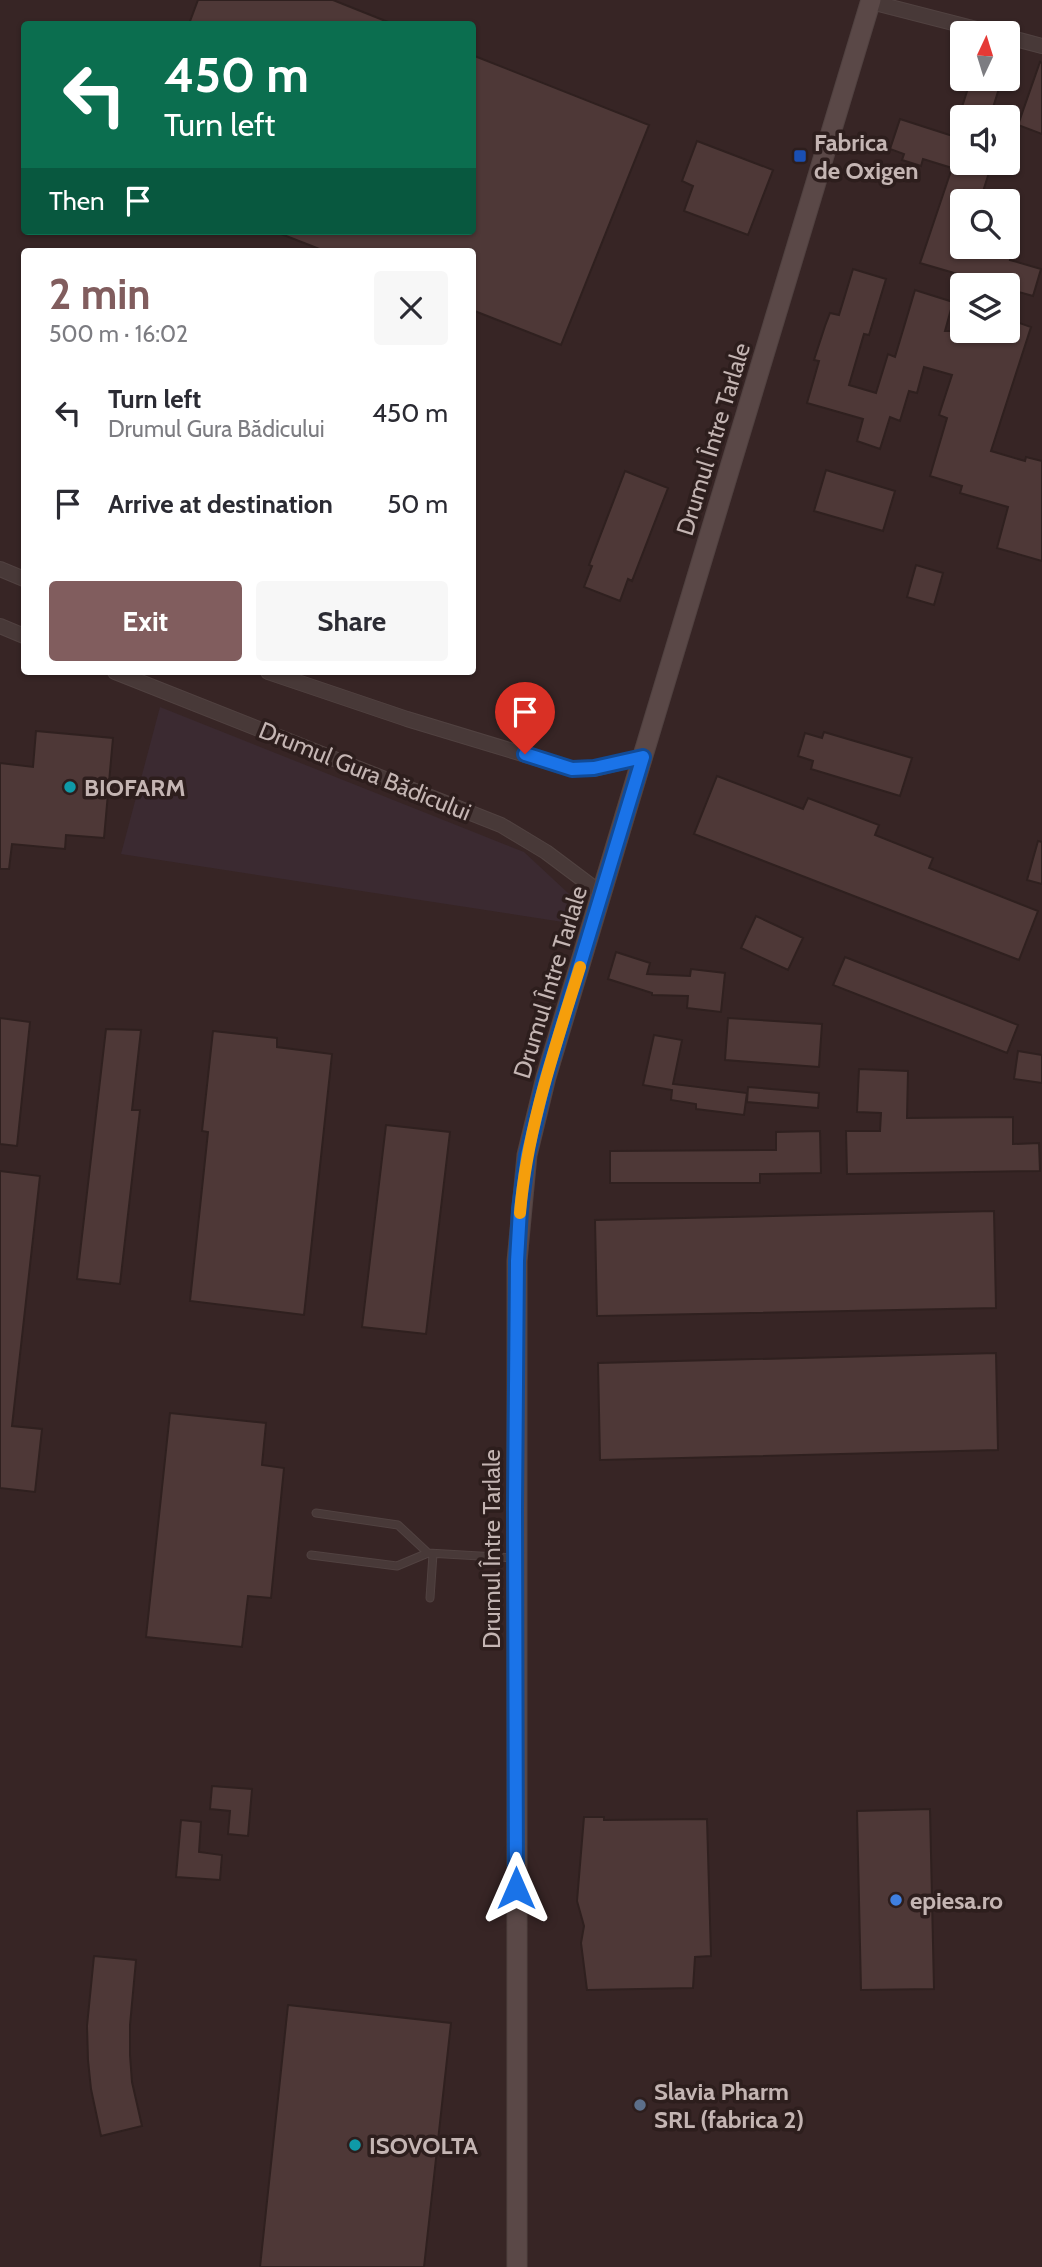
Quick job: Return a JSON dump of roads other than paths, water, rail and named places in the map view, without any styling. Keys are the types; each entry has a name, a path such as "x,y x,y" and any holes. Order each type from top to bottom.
{"main road":[{"name":"Drumul Între Tarlale","path":"517,2267 515,1558 517,1261 520,1209 535,1118 871,1"}],"street":[{"path":"871,1 950,22"},
{"path":"1020,40 1042,46"},
{"path":"0,569 21,578"},
{"path":"0,626 21,635"},
{"name":"Drumul Gura Bădicului","path":"123,675 500,825 546,852 602,894"},
{"path":"277,675 407,719 572,769 594,768 643,757"}],"lane":[{"path":"316,1513 398,1525 430,1553 430,1598"},
{"path":"311,1555 397,1566 430,1553 515,1558"}],"place":[{"name":"Fabrica de Oxigen","path":"800,156"},
{"name":"BIOFARM","path":"70,787"},
{"name":"epiesa.ro","path":"896,1900"},
{"name":"Slavia Pharm SRL (fabrica 2)","path":"640,2105"},
{"name":"ISOVOLTA","path":"355,2145"}]}
